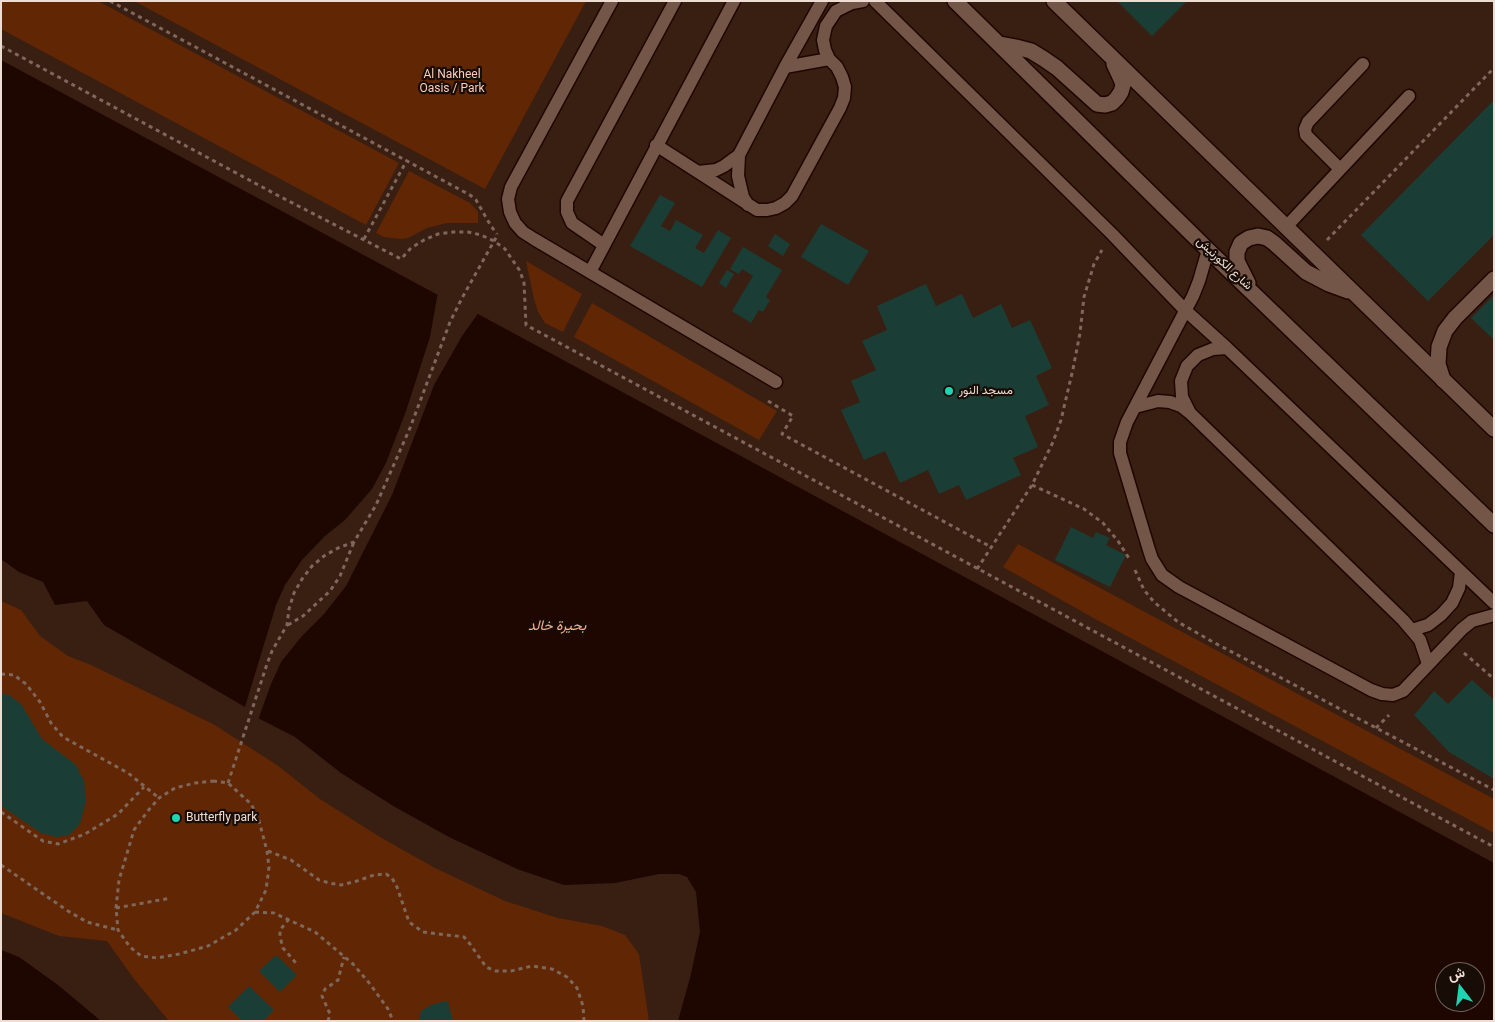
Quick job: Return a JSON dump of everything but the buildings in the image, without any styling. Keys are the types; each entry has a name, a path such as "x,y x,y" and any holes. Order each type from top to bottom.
{"main road":[{"name":"شارع الكورنيش","path":"955,1 1208,250 1494,526"},
{"path":"1054,1 1494,429"},
{"path":"1000,44 1031,52 1044,59 1057,68 1091,100 1097,104 1105,105 1112,103 1118,98 1122,85 1116,67 1100,46"},
{"path":"1252,291 1237,261 1237,252 1241,243 1249,238 1258,236 1267,238 1274,243 1306,272 1329,284 1352,292"},
{"path":"1443,380 1438,364 1439,347 1445,331 1494,280"}],"lane":[{"path":"612,1 511,187 508,199 510,212 515,223 523,232 776,382"},
{"path":"604,245 572,223 567,212 567,201 675,1"},
{"path":"590,272 734,1"},
{"path":"748,206 738,176 739,155 784,67 822,1"},
{"path":"656,145 748,206 757,210 776,208 792,196 844,98 845,87 842,77 825,50 823,40 826,26 836,11 852,3 863,1"},
{"path":"875,1 1112,234 1185,310 1494,603"},
{"path":"812,18 826,26"},
{"path":"784,67 830,59"},
{"path":"1340,169 1310,140 1306,135 1305,129 1308,122 1363,64"},
{"path":"1286,227 1409,96"},
{"path":"698,172 716,170 739,155"},
{"path":"1208,250 1199,281 1122,432 1120,442 1120,453 1149,550 1162,575 1188,592 1371,690 1382,694 1393,695 1403,691 1462,629 1472,622 1494,615"},
{"path":"1190,413 1182,397 1181,381 1187,366 1198,355 1213,349 1227,348"},
{"path":"1135,407 1146,403 1164,401 1181,406 1190,413 1412,630 1420,640 1428,664"},
{"path":"1412,630 1428,625 1442,615 1452,603 1459,588 1462,572"}],"path":[{"path":"1,46 277,195 401,259 411,248 438,234 468,232 494,241 505,249 520,270 524,283 526,325 1494,847"},
{"path":"1314,254 1494,68"},
{"path":"364,239 407,160"},
{"path":"287,625 303,616 330,591 340,576 354,542 376,505 394,467 437,354 462,298 510,212"},
{"path":"977,569 1032,485 1053,442 1061,420 1073,369 1084,297 1094,264 1112,234"},
{"path":"228,783 267,664 287,625 294,593 312,566 338,548 354,542"},
{"path":"1,674 14,675 26,684 40,702 51,724 63,737 128,773 159,798"},
{"path":"213,781 228,783 251,804 258,817 267,851 269,867 266,890 255,912 236,930 208,946 157,958 141,956 130,947 118,930 116,908 119,880 134,830 159,798 175,788 195,782 213,781"},
{"path":"1,812 43,841 58,844 84,834 118,814 144,787"},
{"path":"267,851 290,860 319,880 329,883 357,882 374,875 386,874 392,878 397,887 409,922 423,932 464,937 486,967 496,971 512,971 532,966 552,969 567,977 577,988 583,1006 584,1021"},
{"path":"1,865 68,912 87,922 118,930"},
{"path":"116,908 171,898"},
{"path":"255,912 274,912 314,932 353,964 388,1009 393,1021"},
{"path":"289,919 280,930 280,937 283,948 296,963"},
{"path":"328,1021 330,1014 322,996 325,989 338,980 344,957"}],"green space":[{"path":"1,1 98,1 399,163 366,225 1,29"},
{"name":"Al Nakheel Oasis / Park","path":"134,1 586,1 485,189"},
{"path":"409,171 470,203 478,212 478,223 447,223 427,228 408,238 401,239 384,237 376,233"},
{"path":"526,261 582,294 563,332 545,323 538,312"},
{"path":"592,303 777,411 759,440 574,337"},
{"path":"1018,544 1494,799 1494,833 1097,620 1003,567"},
{"name":"Butterfly park","path":"1,601 21,610 40,636 68,656 91,665 213,724 277,765 320,799 380,837 435,868 505,901 558,918 602,926 625,935 639,954 649,1021 169,1021 134,979 107,941 59,936 1,913"}],"water":[{"name":"بحيرة خالد","path":"1,60 438,295 478,314 1494,863 1494,1021 678,1021 700,932 696,892 687,877 679,874 659,874 615,883 564,885 517,869 449,837 395,807 341,773 295,737 258,718 245,707 104,625 87,601 55,605 43,582 19,572 1,559"},
{"path":"1,950 19,957 58,985 101,1021 1,1021"}],"pier":[{"path":"438,292 479,312 462,336 434,385 392,495 346,586 281,662 258,720 244,710 276,605 285,585 302,560 325,536 345,520 372,489 386,463 406,411 430,337"}],"place":[{"name":"مسجد النور","path":"949,391"},
{"name":"Butterfly park","path":"176,818"}]}
